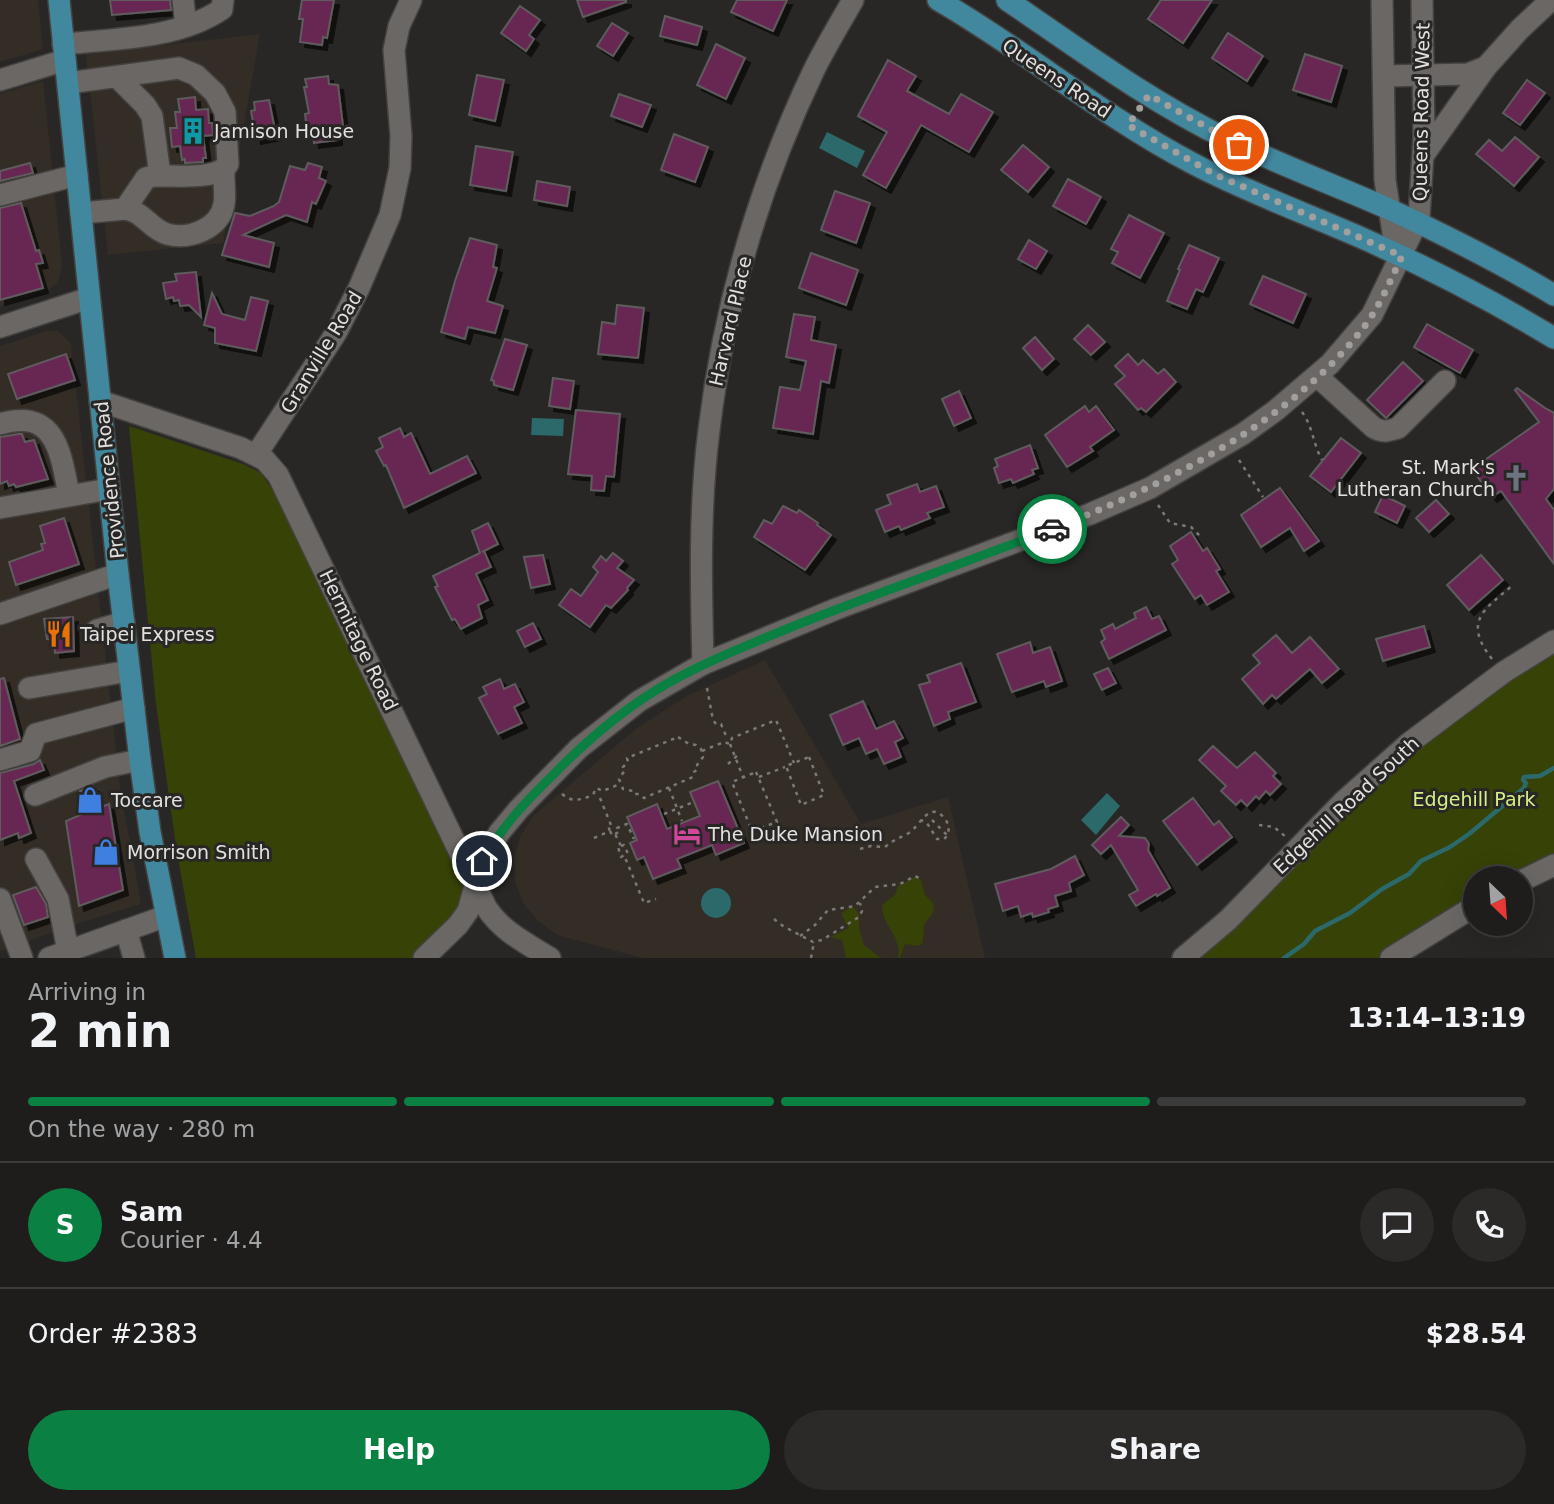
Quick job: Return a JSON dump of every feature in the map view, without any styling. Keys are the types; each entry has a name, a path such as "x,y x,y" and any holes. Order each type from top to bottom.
{"main road":[{"name":"Providence Road","path":"59,0 129,671 150,832 175,958"},
{"name":"Queens Road","path":"938,0 1128,125 1214,174 1402,256 1554,338"},
{"name":"Queens Road","path":"1007,0 1149,95 1225,138 1389,209 1480,254 1554,295"},
{"path":"1128,125 1149,95"}],"street":[{"path":"183,0 186,26"},
{"path":"0,80 64,52 123,37 186,26 206,19 222,9 223,0"},
{"name":"Granville Road","path":"256,455 336,333 359,288 390,215 398,184 400,145 394,50 398,26 411,0"},
{"name":"Harvard Place","path":"703,664 702,541 708,433 721,352 738,279 762,197 781,146 815,68 853,0"},
{"name":"Queens Road West","path":"1382,0 1385,180 1395,242 1402,256"},
{"name":"Queens Road West","path":"1402,256 1417,223 1421,203 1424,75 1422,0"},
{"path":"1422,162 1428,147 1486,67 1551,0"},
{"path":"1385,75 1468,74 1486,67"},
{"path":"68,83 179,68 197,75 215,93 225,112 228,164 223,171 212,175 146,178 125,209"},
{"path":"118,78 145,105 152,116 160,176"},
{"path":"81,213 133,210 166,234 199,233 222,211 223,171"},
{"path":"0,195 77,175"},
{"path":"424,958 458,925 468,911 482,861 519,808 579,748 639,701 703,664 836,609 1090,514 1150,488 1243,434 1317,376 1341,353 1368,321 1384,295 1402,256"},
{"path":"0,327 89,298"},
{"path":"1317,376 1379,431 1387,432 1398,428 1445,381"},
{"name":"Hermitage Road","path":"100,401 256,455 265,460 278,475 494,919 509,933 550,958"},
{"path":"0,424 20,419 31,421 54,438 59,448 69,495"},
{"path":"0,508 110,489"},
{"path":"0,614 118,574"},
{"path":"97,630 124,622"},
{"name":"Edgehill Road South","path":"1183,958 1228,920 1344,801 1408,744 1504,672 1554,641"},
{"path":"29,688 129,671"},
{"path":"0,760 30,751 36,734 134,708"},
{"path":"35,795 105,767 140,760"},
{"path":"36,859 58,899 58,954 166,916"},
{"path":"1533,875 1554,864"},
{"path":"0,899 14,950"},
{"path":"1391,958 1463,913"},
{"path":"126,930 134,958"}],"path":[{"path":"1297,405 1311,427 1316,449 1322,460"},
{"path":"1239,460 1263,497"},
{"path":"1154,497 1167,521 1191,527 1202,538"},
{"path":"1497,662 1490,657 1480,640 1479,619 1485,609 1512,586"},
{"path":"707,688 713,720 716,724 721,724 726,736 724,742"},
{"path":"726,736 732,738 776,720 794,763"},
{"path":"678,737 696,745 702,751 703,757 694,772 694,778 644,798 633,791 625,790 620,784 619,779 625,770 623,767 628,762 627,758 678,737"},
{"path":"730,744 732,738"},
{"path":"702,751 724,742 730,744 737,755 743,777"},
{"path":"728,764 737,755"},
{"path":"759,777 786,766 809,757 824,796 802,805 786,766"},
{"path":"757,772 759,777 777,822 752,831 732,782 757,772"},
{"path":"603,791 620,784"},
{"path":"562,794 569,800 577,801 593,795 596,788 603,791"},
{"path":"669,788 682,821"},
{"path":"600,798 603,791"},
{"path":"593,795 600,798"},
{"path":"600,798 611,825"},
{"path":"664,814 691,803"},
{"path":"928,825 936,812"},
{"path":"860,849 871,846 885,847 892,840 912,831 926,814 936,812 943,816 948,824 948,836"},
{"path":"921,820 928,825 937,839 942,840 948,836"},
{"path":"932,820 948,836"},
{"path":"611,825 615,823 619,832 615,834"},
{"path":"617,828 627,824 634,839"},
{"path":"611,825 608,826 612,835 615,834 628,854 624,856 645,903 656,899"},
{"path":"1259,825 1274,827 1293,845"},
{"path":"594,838 610,831"},
{"path":"800,936 815,925 828,910 850,907 878,886 900,884 915,876 921,879"},
{"path":"774,919 814,942 859,918 862,911 860,902"},
{"path":"811,958 814,942"}],"shaded area":[{"path":"0,0 38,0 43,49 0,62"},
{"path":"260,34 223,243 108,255 86,54"},
{"path":"43,81 62,265 58,282 48,290 0,307 0,94"},
{"path":"46,331 58,331 71,344 120,788 141,904 0,951 0,346"},
{"path":"765,660 861,824 948,797 985,958 643,958 557,935 538,921 523,903 515,881 514,857 521,835 534,815 637,728 687,696"}],"green space":[{"path":"129,426 243,464 261,473 273,491 463,881 465,906 419,958 196,958 177,853 156,704"},
{"name":"Edgehill Park","path":"1554,649 1554,858 1533,868 1463,866 1463,906 1378,958 1194,958 1329,825 1423,739"},
{"path":"915,877 921,880 925,895 934,904 933,912 924,925 923,942 919,946 905,944 898,958 895,937 885,918 882,905 895,895 898,886"},
{"path":"850,907 859,914 859,928 864,945 881,958 846,958 842,940 830,937 849,928 841,914"}],"water":[{"path":"827,132 865,151 857,168 819,148"},
{"path":"532,418 564,419 563,436 531,435"},
{"path":"1107,793 1120,806 1096,835 1081,820"},
{"path":"716,888 727,892 731,903 727,914 716,918 705,914 701,903 705,892"}],"building":[{"path":"110,0 170,0 171,10 112,15"},
{"path":"302,0 334,0 327,38 323,37 322,45 300,42"},
{"path":"577,0 626,0 626,2 583,17"},
{"path":"737,0 787,0 773,31 731,12"},
{"path":"1161,0 1212,0 1183,43 1148,19"},
{"path":"520,6 540,20 529,35 534,39 526,51 501,33"},
{"path":"665,16 702,27 697,45 660,36"},
{"path":"612,23 628,33 613,56 597,46"},
{"path":"1228,33 1263,56 1247,81 1212,58"},
{"path":"716,44 745,58 726,99 697,85"},
{"path":"1305,54 1342,66 1331,102 1293,90"},
{"path":"888,60 916,76 907,91 949,114 961,94 993,112 969,152 921,125 886,188 863,175 887,132 858,116"},
{"path":"477,75 504,80 495,121 469,115"},
{"path":"328,76 329,84 338,85 343,126 337,127 337,140 314,143 312,131 307,131 305,114 309,113 305,79"},
{"path":"1527,80 1545,93 1520,125 1503,113"},
{"path":"619,94 651,105 642,127 611,116"},
{"name":"Jamison House","path":"195,97 196,110 208,109 213,135 203,136 206,158 203,158 203,162 185,163 180,146 172,147 170,128 177,128 175,112 180,112 178,99"},
{"path":"269,100 276,135 256,139 251,111 255,110 254,102"},
{"path":"674,134 708,147 695,182 661,170"},
{"path":"1515,137 1539,157 1514,186 1476,154 1489,140 1502,151"},
{"path":"1023,145 1049,167 1028,192 1001,170"},
{"path":"476,146 513,152 506,191 470,185"},
{"path":"30,163 33,173 0,181 0,171"},
{"path":"308,163 322,167 319,178 326,181 316,204 312,202 307,222 286,215 243,235 274,243 269,267 222,255 235,213 250,216 274,206 279,202 290,166 305,170"},
{"path":"1068,179 1101,197 1086,224 1053,206"},
{"path":"537,181 570,187 567,206 534,200"},
{"path":"835,191 870,203 856,243 821,230"},
{"path":"21,203 36,251 39,250 43,263 36,264 43,288 0,300 0,208"},
{"path":"1129,215 1164,233 1140,278 1112,263 1118,252 1111,249"},
{"path":"470,238 497,245 493,267 497,268 487,301 503,306 495,333 468,327 465,339 441,332"},
{"path":"1029,240 1047,251 1036,269 1018,259"},
{"path":"1189,245 1219,258 1203,292 1196,289 1187,309 1167,301"},
{"path":"811,253 858,270 846,305 799,288"},
{"path":"196,272 201,317 189,305 180,306 179,300 174,301 173,297 166,299 163,283 177,281 175,274"},
{"path":"1263,276 1306,294 1293,323 1250,304"},
{"path":"212,293 222,314 245,320 251,297 268,301 256,351 215,343 215,328 204,325"},
{"path":"617,305 644,308 638,358 598,354 602,322 615,324"},
{"path":"794,314 815,317 811,340 836,345 829,383 821,381 813,434 773,428 780,387 800,390 806,361 786,357"},
{"path":"1427,324 1473,350 1460,373 1414,347"},
{"path":"1088,325 1105,342 1091,355 1074,339"},
{"path":"1035,337 1054,359 1042,370 1023,348"},
{"path":"505,339 527,345 513,390 494,385 491,380"},
{"path":"66,354 75,380 17,399 8,374"},
{"path":"1128,354 1138,365 1143,360 1158,374 1164,369 1176,382 1146,412 1141,408 1138,410 1115,384 1125,376 1115,366"},
{"path":"1403,362 1423,381 1386,418 1367,400"},
{"path":"553,378 574,381 570,409 549,406"},
{"name":"St. Mark's Lutheran Church","path":"1517,388 1554,413 1554,489 1546,499 1554,510 1554,564 1501,491 1492,497 1472,469 1539,422 1515,390"},
{"path":"959,391 971,418 954,426 942,399"},
{"path":"1085,406 1089,412 1096,406 1114,430 1090,447 1093,451 1067,467 1045,435"},
{"path":"576,410 620,414 614,477 606,476 604,491 591,490 592,476 568,474"},
{"path":"400,428 404,437 411,433 430,474 467,456 476,473 404,508 386,465 384,466 376,451 383,447 379,438"},
{"path":"22,434 25,442 34,440 48,479 16,487 14,484 9,486 7,481 0,484 0,437"},
{"path":"1341,438 1361,453 1331,492 1310,476"},
{"path":"1030,445 1038,468 1032,470 1034,474 1013,483 1011,479 999,483 994,468 998,466 995,459"},
{"path":"917,484 920,492 936,486 944,507 927,513 930,518 901,530 899,526 885,532 876,510 891,504 887,495"},
{"path":"1280,488 1319,541 1304,551 1290,528 1261,547 1241,515"},
{"path":"1383,495 1405,506 1397,523 1375,512"},
{"path":"1436,500 1449,514 1429,532 1416,518"},
{"path":"783,506 797,513 799,510 831,535 805,570 754,537 764,520 772,524"},
{"path":"64,518 79,564 16,585 9,562 43,550 41,544 45,543 40,526"},
{"path":"488,523 498,544 484,551 491,567 476,574 488,600 478,605 482,618 461,629 455,619 452,620 435,587 438,586 433,576 480,553 472,531"},
{"path":"1191,532 1203,551 1207,548 1220,569 1216,571 1229,592 1207,605 1201,595 1195,599 1172,564 1178,560 1170,546"},
{"path":"613,553 623,561 617,568 634,580 611,608 606,605 590,627 559,605 571,589 581,596 598,572 593,567 601,556 606,561"},
{"path":"543,555 550,584 531,588 524,557"},
{"path":"1481,555 1503,580 1469,610 1447,585"},
{"path":"1146,607 1152,619 1159,616 1166,630 1109,659 1101,642 1105,639 1101,630 1113,624 1115,629 1136,618 1134,613"},
{"name":"Taipei Express","path":"73,617 74,651 55,653 54,640 47,639 44,619"},
{"path":"533,623 541,639 525,647 517,631"},
{"path":"1424,626 1430,647 1383,661 1376,639"},
{"path":"1276,635 1292,653 1310,637 1339,669 1322,683 1310,669 1276,699 1272,695 1263,704 1242,679 1260,663 1253,655"},
{"path":"1030,642 1033,653 1050,647 1062,681 1046,687 1044,681 1012,692 997,654"},
{"path":"961,663 976,702 948,712 950,719 934,726 919,685 930,682 927,675"},
{"path":"1108,668 1116,683 1102,690 1094,674"},
{"path":"4,678 20,739 0,746 0,679"},
{"path":"500,679 504,689 515,684 524,702 514,707 522,723 498,734 479,698 487,694 483,687"},
{"path":"863,701 876,729 894,721 903,738 895,742 901,757 884,764 877,749 866,754 859,738 843,745 830,715"},
{"path":"1213,746 1237,768 1255,752 1276,773 1273,776 1281,784 1270,795 1266,791 1259,799 1256,796 1247,806 1241,800 1236,805 1221,791 1226,786 1199,760"},
{"path":"40,760 44,770 14,781 31,833 19,838 18,833 0,840 0,773"},
{"name":"The Duke Mansion","path":"718,781 744,843 716,855 712,845 677,859 681,868 653,879 644,857 637,860 630,843 637,840 627,817 657,804 667,829 700,816 690,792"},
{"path":"94,787 99,808 109,804 123,890 79,906 66,821 85,813 80,791"},
{"path":"1193,798 1214,825 1219,821 1232,837 1197,865 1163,821"},
{"path":"1121,817 1129,825 1119,836 1145,838 1149,844 1148,850 1170,888 1136,906 1129,895 1138,890 1111,845 1101,854 1092,845"},
{"path":"1075,856 1084,875 1069,883 1071,891 1055,896 1058,906 1033,917 1032,913 1021,917 1018,906 1003,911 995,884 1051,869"},
{"path":"36,887 46,904 48,917 24,925 13,895"}],"waterway":[{"path":"1284,958 1304,944 1315,931 1350,913 1382,889 1409,874 1421,861 1469,834 1524,788 1524,777 1540,776 1554,768"}],"way so far":[{"path":"1052,529 1150,488 1243,434 1320,374 1364,327 1384,295 1402,256 1240,187 1170,151 1128,125 1149,95 1239,145"}],"place":[{"name":"Jamison House","path":"193,131"},
{"name":"St. Mark's Lutheran Church","path":"1516,478"},
{"name":"Taipei Express","path":"59,634"},
{"name":"Toccare","path":"90,800"},
{"name":"The Duke Mansion","path":"687,834"},
{"name":"Morrison Smith","path":"106,852"}],"route":[{"path":"482,861 519,808 579,748 639,701 667,684 703,664 836,609 1052,529"}]}
